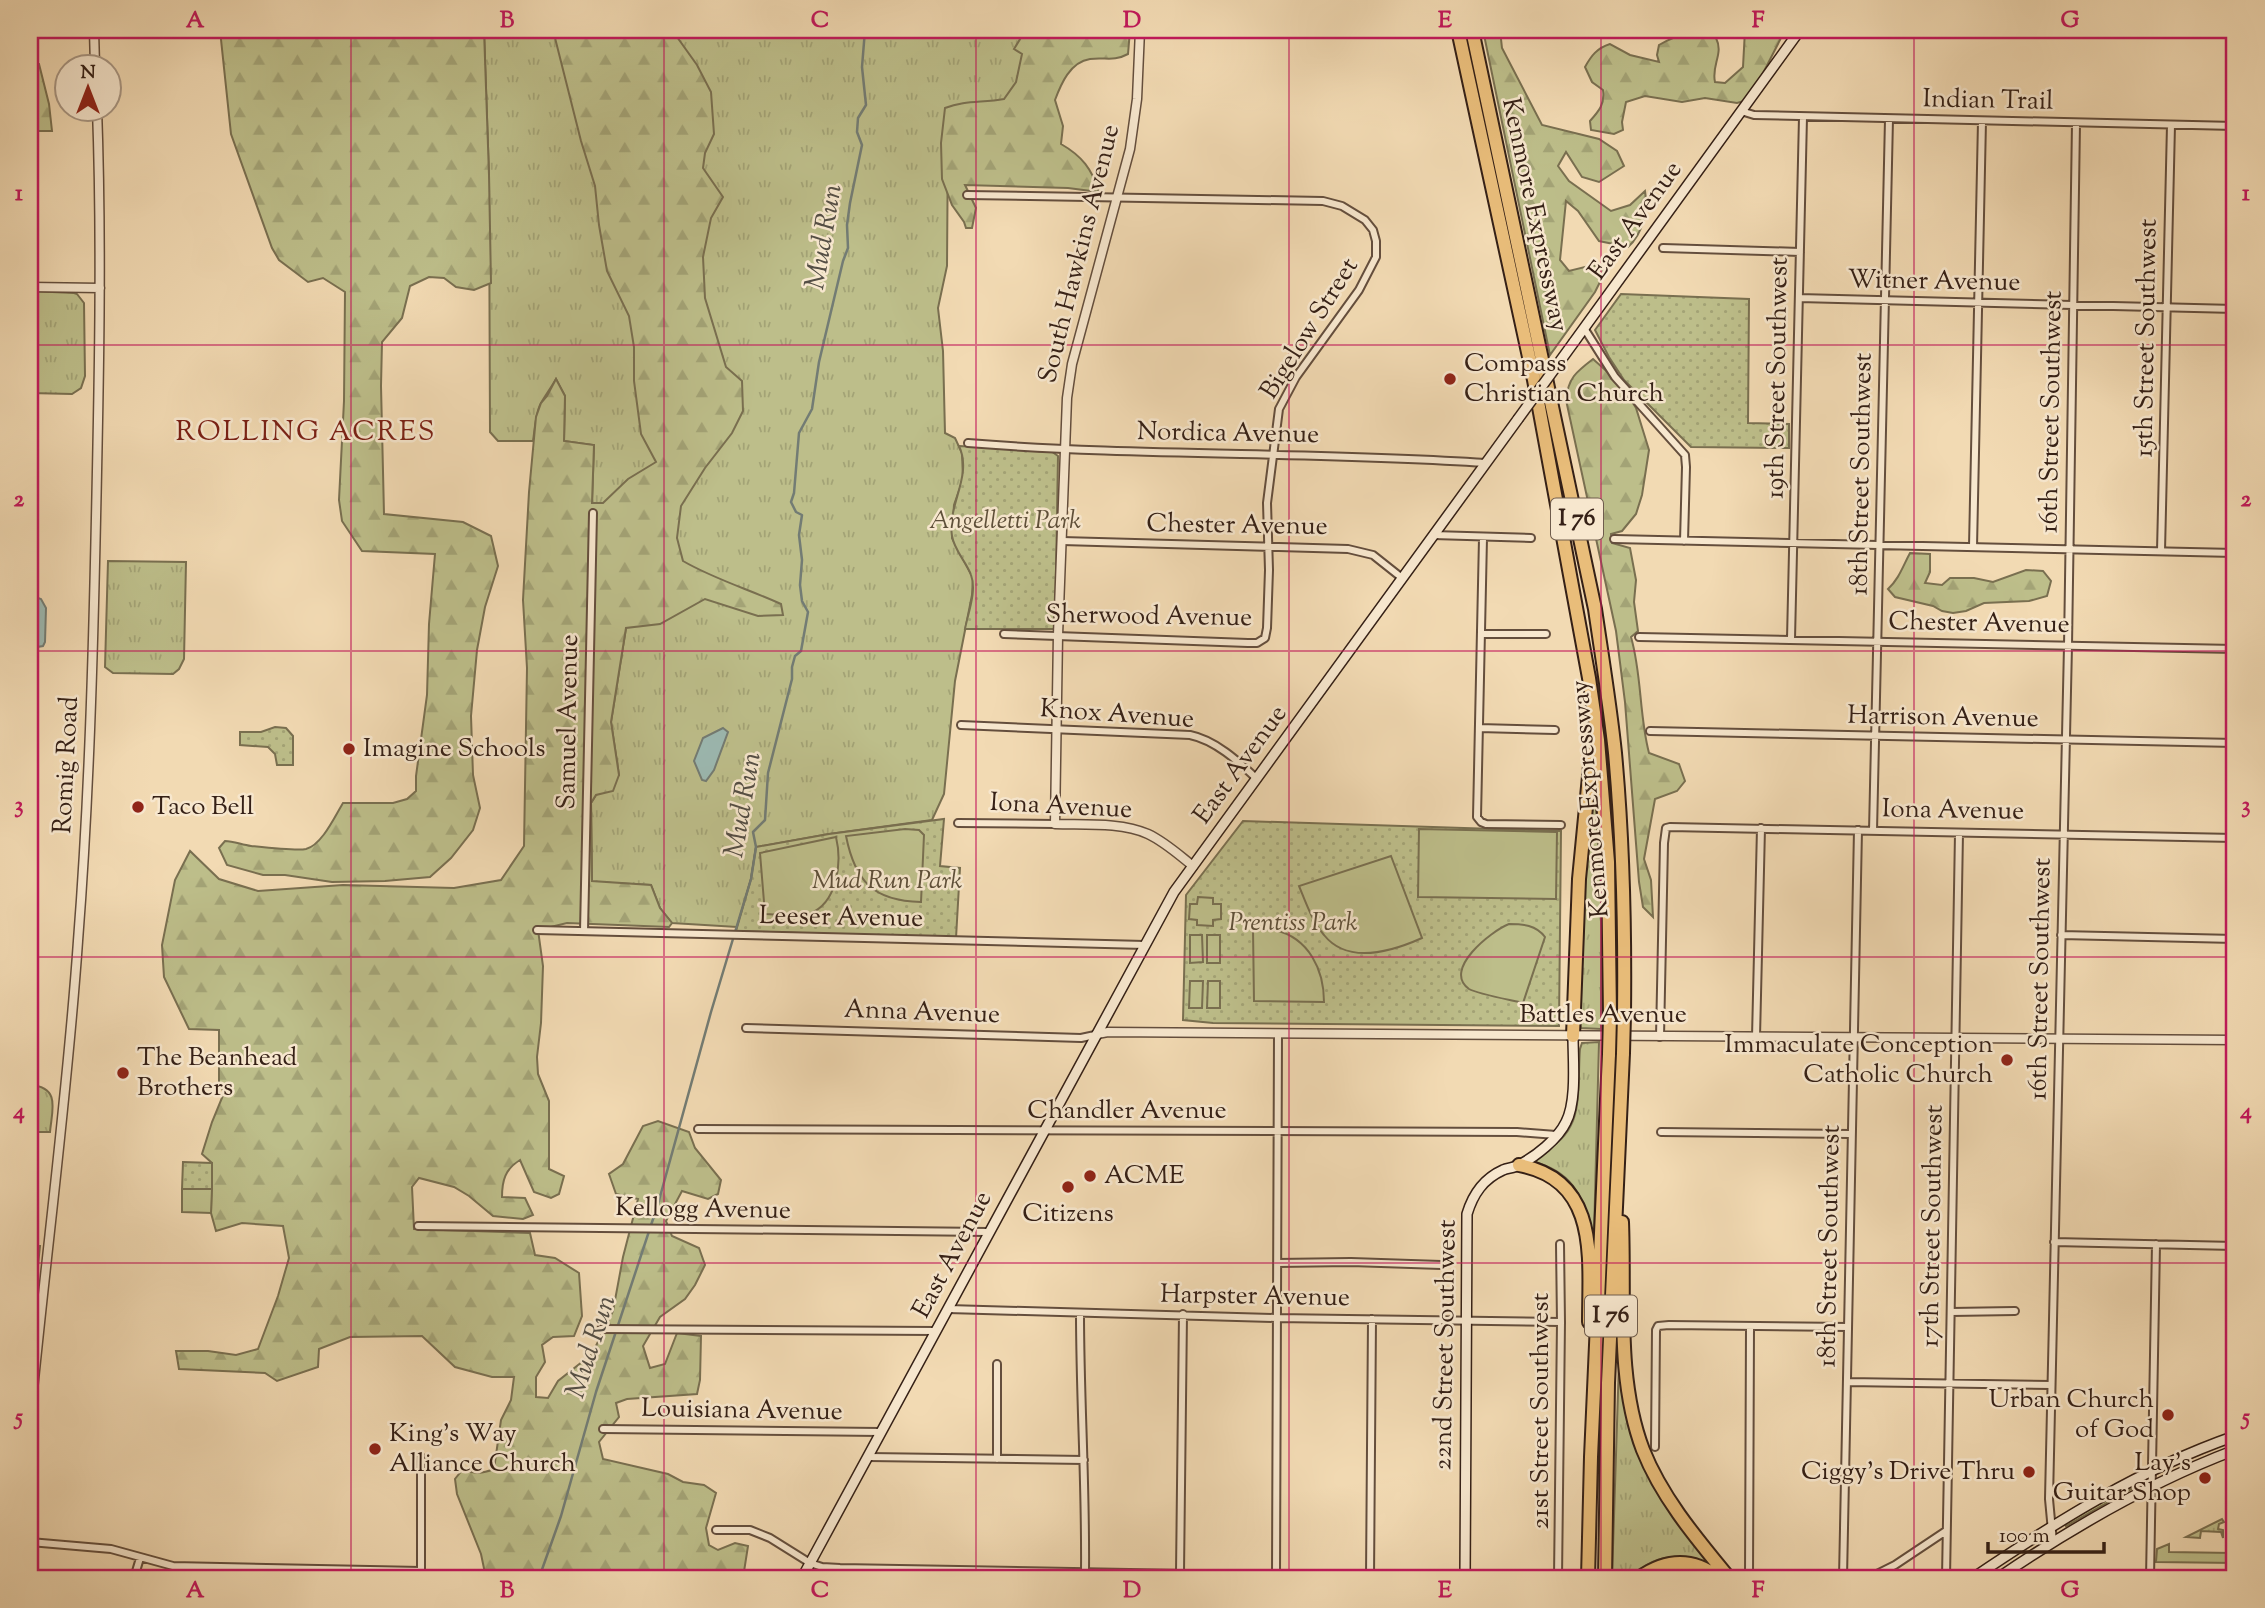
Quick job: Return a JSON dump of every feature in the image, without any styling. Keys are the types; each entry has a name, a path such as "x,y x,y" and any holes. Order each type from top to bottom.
{"highway":[{"name":"Kenmore Expressway","path":"1458,30 1534,380 1598,740 1608,862 1610,1016 1588,1578"},
{"name":"Kenmore Expressway","path":"1472,30 1595,609 1607,688 1623,866 1624,1016 1608,1383 1605,1578"},
{"path":"1573,1036 1581,851 1590,766 1598,740"},
{"path":"1619,1135 1624,1345 1629,1391 1638,1434 1661,1487 1729,1578"},
{"path":"1519,1165 1546,1173 1567,1188 1580,1210 1588,1244 1591,1457"},
{"path":"1639,1578 1658,1566 1676,1563 1697,1566 1719,1578"}],"main road":[{"name":"East Avenue","path":"802,1578 1174,892 1800,30"},
{"name":"22nd Street Southwest","path":"1465,1578 1467,1214 1481,1185 1505,1169 1519,1165 1556,1135 1566,1122 1572,1094 1573,1036"},
{"path":"1977,1577 2050,1527 2151,1471 2191,1452 2235,1436"},
{"path":"1998,1578 2053,1542 2151,1486 2235,1450"}],"street":[{"path":"94,30 95,52"},
{"name":"South Hawkins Avenue","path":"1055,824 1058,635 1067,398 1072,364 1133,133 1140,30"},
{"path":"2106,30 2235,33"},
{"name":"Indian Trail","path":"1741,111 1754,116 2235,126"},
{"name":"19th Street Southwest","path":"1791,639 1803,117"},
{"name":"18th Street Southwest","path":"1873,831 1889,119"},
{"path":"1973,547 1982,121"},
{"name":"Romig Road","path":"30,1421 78,942 92,682 100,288 97,122"},
{"name":"16th Street Southwest","path":"2053,1542 2049,1499 2070,549 2076,123"},
{"name":"15th Street Southwest","path":"2161,551 2171,125"},
{"name":"Bigelow Street","path":"967,195 1323,201 1353,211 1373,230 1377,249 1372,268 1281,403 1276,423 1267,503 1268,611"},
{"path":"1663,248 1800,252"},
{"path":"30,287 100,288"},
{"name":"Witner Avenue","path":"1799,298 2235,309"},
{"path":"1584,328 1615,377 1685,455 1684,541"},
{"name":"Nordica Avenue","path":"968,443 1064,449 1425,458 1486,463"},
{"name":"Samuel Avenue","path":"584,931 593,513"},
{"path":"1433,536 1531,538"},
{"path":"1483,538 1478,820 1486,824 1561,825"},
{"path":"1615,539 2235,553"},
{"name":"Chester Avenue","path":"1062,541 1328,547 1373,555 1402,578"},
{"name":"Sherwood Avenue","path":"1004,634 1256,643 1267,634 1268,611"},
{"path":"1481,634 1546,634"},
{"name":"Chester Avenue","path":"1639,636 2235,649"},
{"name":"Knox Avenue","path":"961,726 1197,736 1213,744 1257,779"},
{"path":"1479,728 1555,730"},
{"name":"Harrison Avenue","path":"1650,732 2235,743"},
{"name":"Iona Avenue","path":"958,823 1055,824 1137,830 1154,837 1194,866"},
{"name":"Iona Avenue","path":"1660,1037 1666,828 2235,838"},
{"path":"1756,1037 1761,828"},
{"name":"18th Street Southwest","path":"1843,1578 1858,830"},
{"name":"17th Street Southwest","path":"1946,1578 1959,833"},
{"name":"Leeser Avenue","path":"537,930 1145,946"},
{"path":"2061,935 2235,939"},
{"name":"Anna Avenue","path":"746,1028 1089,1038 1097,1034"},
{"name":"Battles Avenue","path":"1097,1034 2235,1040"},
{"path":"1276,1575 1278,1034"},
{"name":"Chandler Avenue","path":"698,1129 1517,1132 1556,1135"},
{"path":"1661,1132 1850,1134"},
{"name":"Kellogg Avenue","path":"418,1226 988,1233"},
{"path":"2054,1242 2235,1246"},
{"name":"21st Street Southwest","path":"1558,1578 1562,1322 1560,1244"},
{"path":"2150,1578 2157,1244"},
{"path":"1277,1263 1441,1265"},
{"name":"Harpster Avenue","path":"948,1309 1562,1322"},
{"path":"1951,1312 2015,1311"},
{"path":"1080,1313 1085,1572"},
{"path":"1180,1573 1183,1314"},
{"path":"1370,1578 1371,1319"},
{"path":"1655,1447 1658,1326 1848,1327"},
{"path":"1749,1578 1750,1326"},
{"path":"601,1329 936,1331"},
{"path":"996,1459 997,1364"},
{"path":"1847,1382 2051,1385"},
{"name":"Louisiana Avenue","path":"603,1429 881,1432"},
{"path":"421,1457 421,1571 426,1578"},
{"name":"Louisiana Avenue","path":"869,1457 1084,1460"},
{"path":"716,1530 745,1529 755,1532 822,1567 1085,1572 1098,1575 1180,1573 1419,1578"},
{"path":"1869,1578 1895,1565 1946,1531"},
{"path":"30,1542 111,1549 173,1566 421,1571"},
{"path":"134,1578 140,1558"},
{"path":"235,1578 236,1568"}],"green space":[{"path":"220,30 484,30 491,283 474,290 456,287 444,278 429,277 410,286 402,318 382,342 384,514 463,522 491,536 498,566 485,607 477,650 471,716 473,775 480,808 473,830 451,858 430,877 332,882 285,875 263,875 227,865 219,848 225,841 263,847 306,849 323,836 343,803 393,803 407,799 416,791 427,695 435,554 362,551 342,521 339,500 344,401 345,292 323,278 308,282 279,260 272,248 231,134"},
{"path":"484,30 1050,30 1017,110 948,132 947,266 938,308 943,351 945,433 955,438 962,453 963,479 954,505 952,538 973,578 955,681 944,794 932,820 756,847 751,879 737,927 672,923 660,908 651,885 592,882 591,803 596,795 619,775 611,722 626,628 602,503 592,503 594,445 564,441 565,396 556,379 538,409 533,441 498,441 490,432 489,175"},
{"path":"553,30 672,30 697,65 711,92 714,134 705,153 703,168 723,197 711,218 703,257 705,298 726,367 742,381 743,411 732,433 681,506 677,538 683,561 781,604 783,615 758,616 705,599 660,624 626,628 611,722 619,775 613,791 596,795 591,803 592,881 651,885 660,908 672,923 669,927 567,923 538,930 543,966 538,1074 549,1101 549,1169 564,1176 559,1194 551,1198 534,1192 520,1160 505,1176 502,1197 525,1198 533,1215 523,1219 493,1216 454,1187 419,1178 412,1187 414,1229 530,1233 535,1255 555,1258 579,1273 582,1316 574,1336 553,1337 542,1345 545,1362 536,1377 536,1397 548,1398 558,1381 592,1354 613,1311 638,1199 616,1194 609,1174 623,1164 643,1126 658,1121 689,1132 695,1148 721,1180 718,1194 708,1199 682,1191 666,1221 672,1236 699,1248 705,1265 685,1299 660,1317 643,1346 650,1368 665,1364 677,1333 701,1336 697,1394 627,1399 616,1403 619,1417 599,1442 603,1459 668,1474 683,1482 704,1485 716,1493 706,1528 709,1545 718,1550 735,1543 748,1546 743,1578 486,1578 481,1554 457,1494 455,1479 463,1469 478,1473 494,1469 501,1420 511,1400 514,1377 492,1377 455,1367 422,1336 350,1337 319,1349 318,1367 277,1381 265,1373 179,1369 176,1351 208,1351 236,1355 258,1349 289,1258 283,1226 242,1223 216,1231 211,1213 212,1163 202,1154 224,1093 219,1082 219,1030 189,1029 164,977 162,945 175,880 190,851 219,879 258,891 343,885 454,888 501,880 524,846 527,668 523,600 529,492 536,417 556,379 565,396 564,441 594,445 592,503 603,503 628,479 656,462 641,434 629,316 607,271 595,186"},
{"path":"1051,30 1130,30 1128,54 1114,59 1090,59 1077,64 1063,81 1055,100 1063,126 1061,144 1085,164 1099,192 1068,188 965,185 976,208 972,228 966,228 952,205 942,179 941,143 945,108 1004,99 1016,82 1022,54 1014,49 1022,36"},
{"path":"1483,30 1500,30 1502,48 1542,125 1599,139 1617,151 1624,166 1599,182 1582,177 1566,152 1558,166 1569,181 1611,211 1630,205 1645,191 1643,221 1628,247 1599,241 1578,211 1566,201 1560,260 1569,271 1593,265 1606,270 1595,292 1550,355"},
{"path":"1745,30 1779,30 1781,38 1760,79 1744,101 1737,103 1705,98 1682,102 1645,96 1626,102 1623,130 1614,134 1591,130 1590,121 1601,107 1603,90 1592,82 1585,67 1601,48 1610,44 1630,55 1659,62 1659,45 1674,38 1693,35 1716,38 1719,49 1715,82 1725,83 1743,67"},
{"path":"30,64 39,64 49,104 52,131 30,131"},
{"path":"30,291 74,293 84,303 85,376 81,388 72,394 30,393"},
{"path":"1621,294 1749,299 1748,423 1789,424 1789,448 1691,447 1624,380 1595,330"},
{"path":"1593,359 1622,385 1636,408 1649,450 1636,514 1622,531 1611,534 1612,543 1630,548 1636,580 1634,602 1638,631 1631,637 1649,753 1679,764 1685,781 1677,791 1655,799 1644,859 1651,880 1653,917 1643,907 1639,882 1625,702 1616,631 1566,400 1574,376"},
{"name":"Angelletti Park","path":"959,446 1051,451 1058,456 1055,629 965,629 973,595 973,581 953,541 951,524 962,479 963,457"},
{"path":"1910,553 1930,554 1930,572 1925,583 1942,585 1950,578 1974,578 1993,582 2026,570 2043,571 2051,581 2047,596 2029,601 1984,603 1953,613 1942,611 1933,606 1895,597 1888,589 1898,577"},
{"path":"108,561 186,562 184,659 173,674 113,673 105,667"},
{"path":"275,727 286,728 293,736 293,765 277,765 275,754 268,747 240,745 240,732 261,732"},
{"path":"1594,775 1601,896 1601,1029 1581,1028 1579,1019 1581,895"},
{"name":"Mud Run Park","path":"944,819 940,866 960,868 956,938 736,931 751,879 756,847 829,834"},
{"name":"Prentiss Park","path":"1243,821 1561,831 1559,1026 1213,1023 1183,1020 1186,895"},
{"path":"905,829 919,830 924,835 921,902 890,898 869,886 855,865 846,836"},
{"path":"1419,829 1557,832 1556,899 1418,897"},
{"path":"836,837 836,881 819,909 805,915 765,914 760,853"},
{"path":"1391,856 1422,938 1371,953 1345,950 1334,944 1316,924 1299,886"},
{"path":"1198,897 1213,898 1213,904 1221,904 1221,919 1213,920 1213,926 1197,925 1197,920 1189,919 1190,904 1197,904"},
{"path":"1509,924 1533,928 1545,937 1523,1003 1473,991 1462,981 1461,972 1472,952 1491,934"},
{"path":"1253,929 1275,930 1287,934 1305,948 1321,978 1324,1002 1254,1001"},
{"path":"1190,935 1202,935 1203,962 1190,963"},
{"path":"1207,935 1220,935 1220,963 1207,963"},
{"path":"1190,981 1203,981 1202,1008 1189,1008"},
{"path":"1208,981 1220,981 1220,1008 1207,1008"},
{"path":"1599,1042 1594,1234 1589,1233 1583,1207 1573,1186 1556,1171 1531,1161 1553,1146 1568,1131 1576,1109 1582,1043"},
{"path":"30,1085 46,1090 50,1095 53,1108 50,1132 30,1132"},
{"path":"183,1162 212,1163 212,1189 182,1189"},
{"path":"182,1189 212,1189 211,1213 182,1212"},
{"path":"30,1246 40,1246 30,1342"},
{"path":"1619,1362 1622,1362 1634,1439 1720,1572 1671,1557 1646,1565 1633,1578 1612,1578"},
{"path":"2133,1484 2135,1487 2066,1526 2065,1524"},
{"path":"2222,1519 2224,1522 2219,1524 2218,1529 2223,1530 2223,1538 2221,1532 2201,1531 2200,1538 2186,1537"},
{"path":"2169,1544 2169,1552 2232,1553 2232,1547 2235,1547 2235,1563 2156,1562 2157,1549"}],"water":[{"path":"38,598 46,608 45,642 43,646 31,648 30,602 35,602"},
{"path":"723,728 728,732 714,770 706,781 702,780 694,761 703,738"}],"waterway":[{"name":"Mud Run","path":"539,1578 561,1516 596,1392 658,1204 751,879 756,847 753,832 765,820 768,773 792,679 792,667 795,656 801,651 808,612 802,601 800,585 802,560 799,535 802,515 796,512 791,502 799,433 812,409 819,362 848,248 847,225 862,145 857,132 858,118 866,105 862,67 865,30"}],"place":[{"name":"Compass Christian Church","path":"1450,379"},
{"name":"Imagine Schools","path":"349,749"},
{"name":"Taco Bell","path":"138,807"},
{"name":"Immaculate Conception Catholic Church","path":"2007,1060"},
{"name":"The Beanhead Brothers","path":"123,1073"},
{"name":"ACME","path":"1090,1176"},
{"name":"Citizens","path":"1068,1187"},
{"name":"Urban Church of God","path":"2168,1415"},
{"name":"King's Way Alliance Church","path":"375,1449"},
{"name":"Ciggy's Drive Thru","path":"2029,1472"},
{"name":"Lay's Guitar Shop","path":"2205,1478"}],"district":[{"name":"ROLLING ACRES","path":"306,433"}]}
